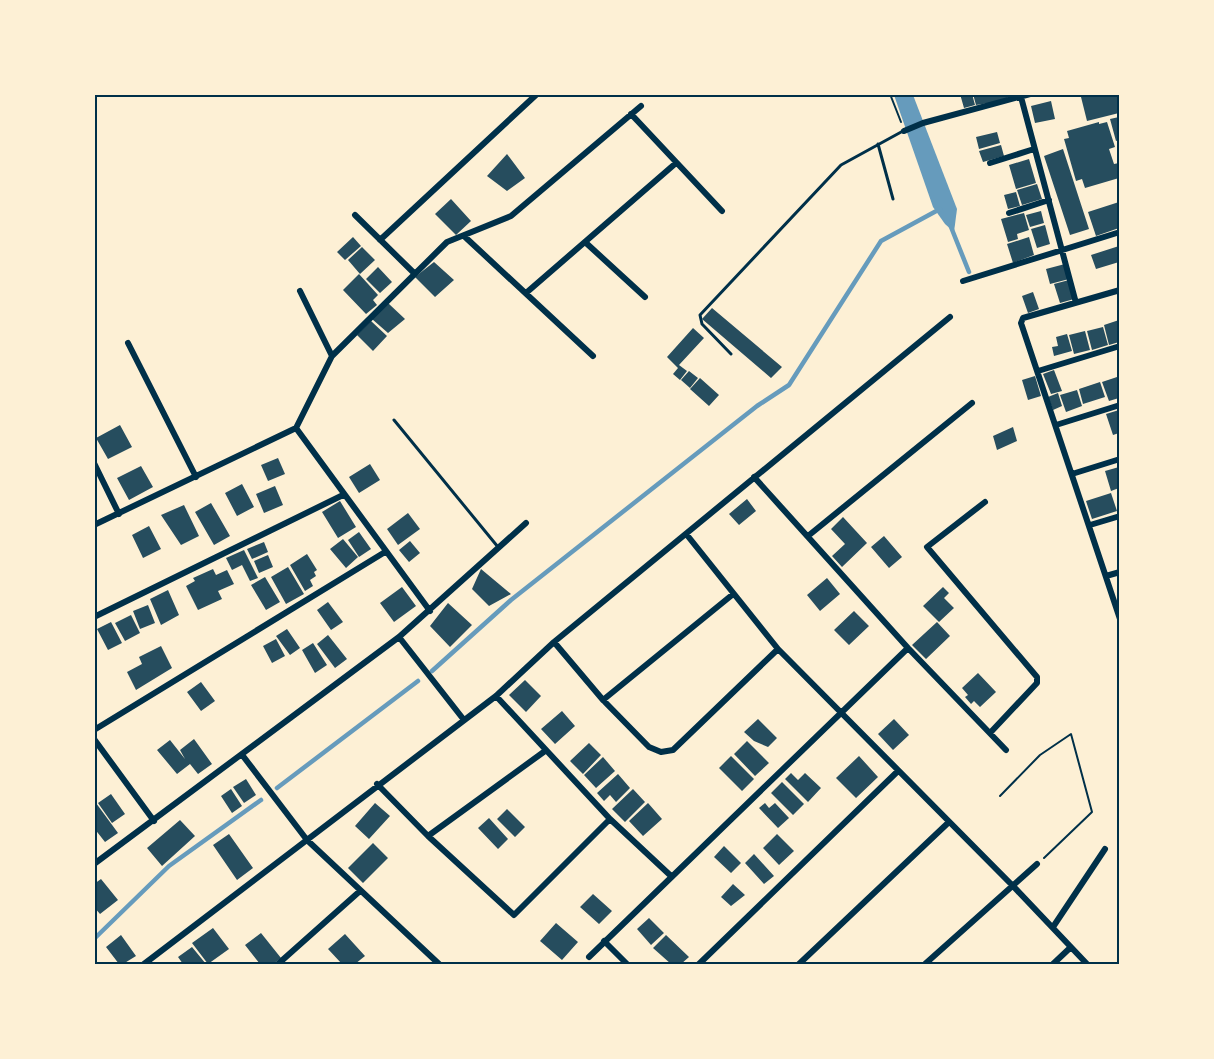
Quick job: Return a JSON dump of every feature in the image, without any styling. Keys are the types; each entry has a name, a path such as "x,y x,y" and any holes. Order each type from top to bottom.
{"street":[{"path":"381,240 537,94"},
{"path":"906,130 923,123 1030,94"},
{"path":"1021,97 1064,250 1076,303"},
{"path":"94,525 296,428 332,356 447,242 511,216 640,106"},
{"path":"631,114 722,212"},
{"path":"990,163 1034,149"},
{"path":"526,293 676,163"},
{"path":"1009,213 1049,200"},
{"path":"355,215 414,273"},
{"path":"963,281 1119,232"},
{"path":"464,236 593,356"},
{"path":"585,242 645,297"},
{"path":"1119,290 1023,318 1021,323 1090,525 1119,619"},
{"path":"300,291 332,356"},
{"path":"144,964 377,784 496,696 554,642 950,317"},
{"path":"128,343 196,477"},
{"path":"1038,371 1119,346"},
{"path":"808,536 972,403"},
{"path":"1056,425 1119,405"},
{"path":"296,428 429,611"},
{"path":"1072,474 1119,459"},
{"path":"94,463 119,514"},
{"path":"754,477 908,648 1006,750"},
{"path":"94,617 343,495"},
{"path":"985,502 927,547 1037,677 1037,683 990,733"},
{"path":"1090,525 1119,516"},
{"path":"94,864 243,756 399,637 526,523"},
{"path":"687,535 732,595 778,649 1087,964"},
{"path":"94,730 385,552"},
{"path":"1106,576 1119,572"},
{"path":"603,700 732,595"},
{"path":"399,637 464,720"},
{"path":"554,642 603,700 649,747 661,752 673,750 778,649"},
{"path":"589,957 670,876 908,648"},
{"path":"496,696 610,819 670,876"},
{"path":"94,739 154,821"},
{"path":"428,836 545,751"},
{"path":"243,756 307,840 439,964"},
{"path":"699,964 898,771"},
{"path":"377,784 428,836 514,915 610,819"},
{"path":"799,964 949,822"},
{"path":"1053,927 1105,849"},
{"path":"925,964 1037,864"},
{"path":"278,964 360,891"},
{"path":"604,941 627,964"},
{"path":"1053,964 1071,947"}],"lane":[{"path":"731,354 702,324 700,315 842,165 906,130"},
{"path":"878,144 893,199"},
{"path":"394,420 498,547"}],"path":[{"path":"890,94 906,130"},
{"path":"1000,796 1040,755 1071,734 1092,812 1037,864"}],"water":[{"path":"894,95 913,95 957,209 954,232 933,207"}],"building":[{"path":"960,94 972,94 975,105 964,108"},
{"path":"973,94 1006,94 1008,100 976,105"},
{"path":"1092,94 1119,94 1119,113 1087,121 1081,97"},
{"path":"1051,101 1055,119 1035,123 1031,106"},
{"path":"1119,117 1119,140 1116,141 1110,119"},
{"path":"1099,122 1099,124 1107,122 1115,147 1109,149 1114,164 1119,163 1119,178 1085,188 1082,179 1076,181 1064,139 1069,138 1067,131"},
{"path":"997,132 1000,143 979,149 976,137"},
{"path":"1001,145 1004,156 983,162 979,151"},
{"path":"1063,149 1089,229 1070,235 1044,156"},
{"path":"507,154 525,178 507,191 487,176"},
{"path":"1029,159 1036,183 1016,189 1009,165"},
{"path":"1037,184 1042,199 1022,205 1017,190"},
{"path":"1016,192 1020,206 1008,209 1004,195"},
{"path":"451,199 471,221 456,235 435,214"},
{"path":"1119,202 1119,228 1096,236 1088,212"},
{"path":"1041,211 1044,223 1030,227 1026,215"},
{"path":"1024,213 1029,230 1017,234 1018,239 1008,242 1001,219"},
{"path":"1045,225 1050,244 1037,248 1031,229"},
{"path":"353,237 361,246 345,260 337,252"},
{"path":"1029,237 1034,255 1013,263 1007,244"},
{"path":"1119,246 1119,262 1096,269 1091,255"},
{"path":"362,247 375,260 360,274 348,260"},
{"path":"434,262 454,280 435,297 415,277"},
{"path":"1065,264 1069,279 1050,284 1046,269"},
{"path":"378,267 392,282 380,293 366,279"},
{"path":"359,274 378,295 373,300 377,305 366,314 343,290"},
{"path":"1069,280 1074,299 1060,303 1054,284"},
{"path":"1033,292 1039,309 1028,313 1022,296"},
{"path":"388,303 405,319 388,333 372,319"},
{"path":"712,308 782,367 771,378 702,319"},
{"path":"1119,320 1119,342 1109,345 1104,325"},
{"path":"371,321 387,336 373,351 357,335"},
{"path":"1103,327 1108,345 1092,350 1087,331"},
{"path":"693,328 704,338 679,365 687,371 680,380 673,374 678,368 667,357"},
{"path":"1085,331 1090,350 1074,354 1069,335"},
{"path":"1067,334 1072,351 1054,356 1052,347 1058,346 1056,337"},
{"path":"1054,370 1062,391 1051,394 1043,374"},
{"path":"689,371 698,378 690,388 681,380"},
{"path":"1035,376 1041,396 1028,400 1022,380"},
{"path":"700,378 719,395 709,406 690,389"},
{"path":"1119,378 1119,398 1109,401 1102,382"},
{"path":"1100,382 1105,397 1083,404 1079,389"},
{"path":"1077,390 1082,406 1066,412 1060,395"},
{"path":"1058,393 1062,406 1053,410 1048,397"},
{"path":"1119,410 1119,433 1113,435 1106,414"},
{"path":"120,425 132,447 108,459 96,438"},
{"path":"1013,427 1017,441 997,450 993,436"},
{"path":"278,458 285,474 268,481 261,465"},
{"path":"370,464 380,480 359,493 349,477"},
{"path":"141,466 153,487 129,500 117,478"},
{"path":"1119,467 1119,488 1111,491 1105,471"},
{"path":"242,484 254,507 237,516 225,493"},
{"path":"275,486 283,505 264,513 256,494"},
{"path":"1111,493 1117,511 1092,519 1086,501"},
{"path":"747,499 756,511 739,525 729,514"},
{"path":"340,501 356,527 338,538 322,512"},
{"path":"211,503 230,536 214,545 195,512"},
{"path":"184,505 199,536 181,545 161,515"},
{"path":"408,513 420,529 398,545 387,529"},
{"path":"843,517 867,543 842,567 832,556 845,544 831,529"},
{"path":"149,526 161,549 143,558 132,535"},
{"path":"359,532 371,549 359,557 348,540"},
{"path":"884,536 902,557 889,568 871,547"},
{"path":"343,539 358,557 346,568 330,549"},
{"path":"410,541 420,553 409,562 399,550"},
{"path":"264,542 268,552 252,559 247,549"},
{"path":"244,550 258,578 250,581 242,565 232,570 226,558"},
{"path":"307,554 317,570 314,572 316,576 310,580 313,586 305,591 290,565"},
{"path":"268,555 273,567 259,573 254,561"},
{"path":"288,567 304,594 286,604 271,577"},
{"path":"213,569 216,575 227,570 234,584 218,591 222,599 198,610 186,586 195,581 193,578"},
{"path":"481,569 511,594 489,606 472,589"},
{"path":"265,577 280,602 266,610 251,585"},
{"path":"827,578 840,594 820,611 807,595"},
{"path":"402,587 416,606 394,622 380,603"},
{"path":"943,587 949,593 944,598 954,608 939,622 923,606"},
{"path":"168,590 179,615 161,625 150,599"},
{"path":"328,602 343,622 331,630 317,610"},
{"path":"448,603 472,625 450,647 430,626"},
{"path":"148,605 155,623 140,629 133,611"},
{"path":"854,611 869,626 849,645 834,630"},
{"path":"131,615 140,633 125,641 115,623"},
{"path":"111,622 122,643 108,650 97,629"},
{"path":"937,622 950,636 926,659 912,645"},
{"path":"287,629 300,648 290,655 276,636"},
{"path":"328,635 347,659 335,668 317,644"},
{"path":"276,639 285,656 272,663 263,646"},
{"path":"313,643 327,665 315,673 302,650"},
{"path":"161,646 172,668 136,690 127,672 142,664 139,657"},
{"path":"978,673 996,692 980,707 974,701 971,704 962,688"},
{"path":"525,680 541,696 526,712 509,695"},
{"path":"201,682 215,701 201,711 187,692"},
{"path":"562,711 575,726 555,744 541,729"},
{"path":"758,719 777,738 768,747 754,741 744,732"},
{"path":"894,719 909,735 893,750 878,734"},
{"path":"194,739 212,764 198,774 190,764 177,774 157,750 170,740 185,759 180,750"},
{"path":"747,741 769,763 755,776 734,754"},
{"path":"589,743 601,755 583,774 570,761"},
{"path":"731,756 754,779 742,791 719,768"},
{"path":"859,756 878,777 856,798 836,778"},
{"path":"603,757 615,771 596,788 584,775"},
{"path":"791,773 798,780 805,773 821,788 808,802 785,779"},
{"path":"618,774 630,788 616,802 610,795 604,801 597,793"},
{"path":"246,779 256,795 244,803 233,787"},
{"path":"782,782 804,804 793,815 771,793"},
{"path":"231,789 242,806 232,813 221,796"},
{"path":"633,789 645,802 625,822 612,809"},
{"path":"111,794 125,814 112,823 98,803"},
{"path":"96,803 118,833 105,842 94,828"},
{"path":"375,803 390,816 369,839 355,826"},
{"path":"648,803 662,819 643,836 629,821"},
{"path":"765,803 769,808 775,803 789,818 778,828 759,808"},
{"path":"507,809 525,827 515,837 497,819"},
{"path":"489,818 508,839 498,849 478,828"},
{"path":"180,820 195,836 162,866 147,848"},
{"path":"229,834 253,868 237,880 213,845"},
{"path":"777,834 794,851 779,865 763,848"},
{"path":"373,843 388,858 363,883 348,868"},
{"path":"724,846 741,863 731,873 714,857"},
{"path":"754,854 774,876 764,884 745,863"},
{"path":"101,879 118,900 100,914 94,907 94,884"},
{"path":"733,884 745,895 731,906 721,897"},
{"path":"593,894 612,911 599,924 580,907"},
{"path":"649,918 664,933 651,945 637,929"},
{"path":"556,923 578,942 562,960 540,941"},
{"path":"213,928 229,949 208,964 192,943"},
{"path":"261,933 281,958 273,964 260,964 245,945"},
{"path":"345,934 365,956 355,964 342,964 328,949"},
{"path":"121,935 136,956 119,964 106,947"},
{"path":"666,935 689,957 681,964 671,964 653,948"},
{"path":"192,947 206,964 183,964 178,957"}],"waterway":[{"path":"432,671 511,600 757,406 789,385 881,241 940,209"},
{"path":"951,227 969,272"},
{"path":"277,788 418,681"},
{"path":"94,939 169,866 261,800"}]}
